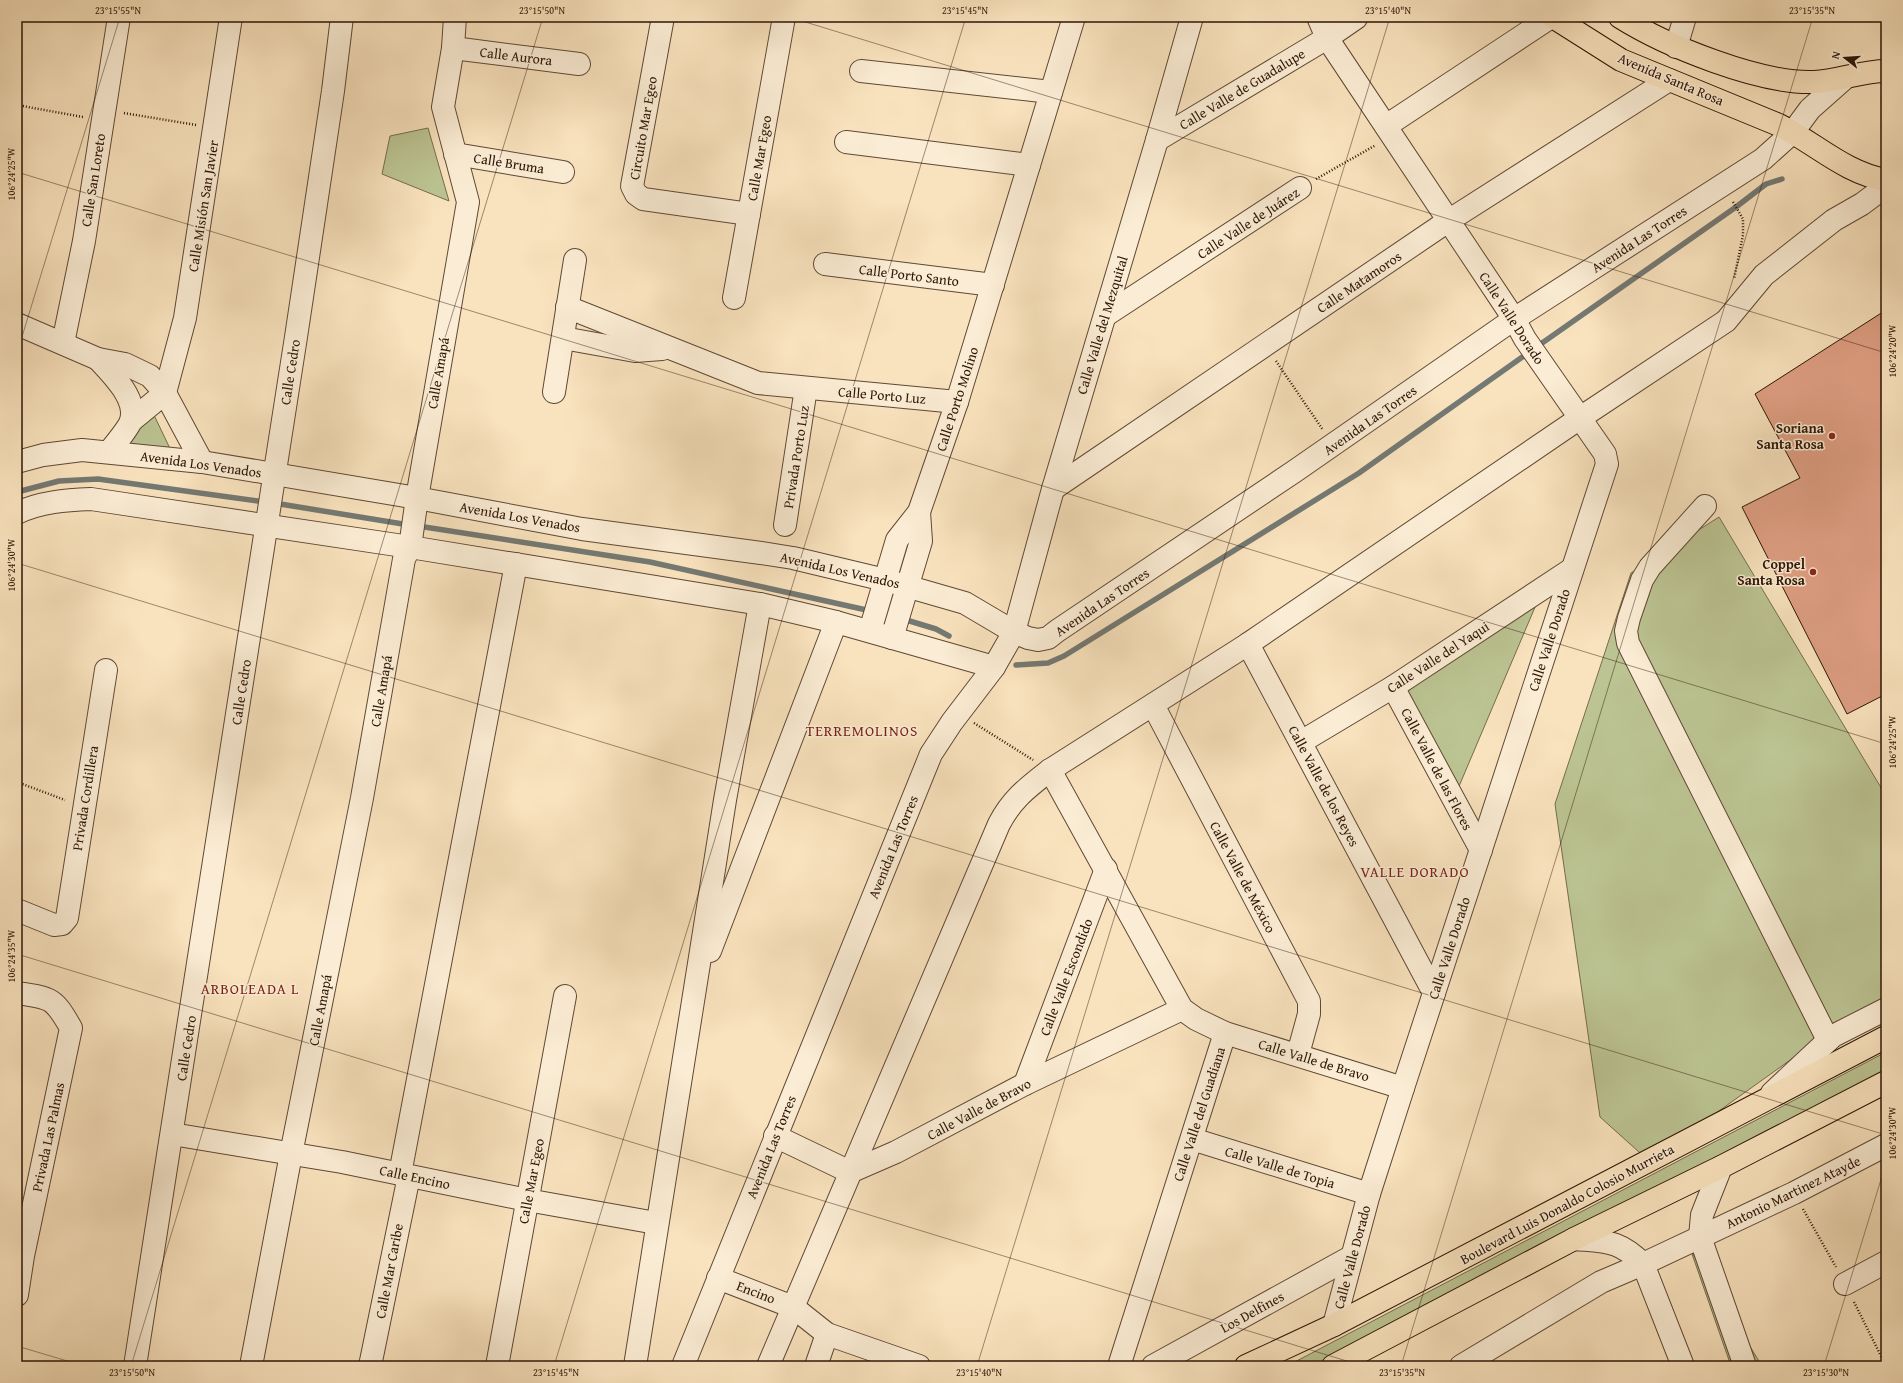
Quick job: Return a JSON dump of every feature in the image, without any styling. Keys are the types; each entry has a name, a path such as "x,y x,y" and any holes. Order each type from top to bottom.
{"main road":[{"name":"Avenida Santa Rosa","path":"1552,17 1621,60 1668,80 1732,104 1793,132 1856,171 1886,180"},
{"path":"1620,17 1676,47 1773,79 1815,82 1886,71"},
{"name":"Boulevard Luis Donaldo Colosio Murrieta","path":"1246,1366 1334,1325 1886,1037"},
{"path":"1333,1366 1574,1239 1721,1167 1886,1082"}],"street":[{"name":"Calle San Loreto","path":"63,343 84,242 119,17"},
{"name":"Calle Misión San Javier","path":"165,393 185,318 231,17"},
{"name":"Calle Cedro","path":"135,1366 332,99 342,17"},
{"name":"Calle Amapá","path":"251,1366 291,1154 362,798 404,559 413,523 468,202 443,107 453,48 455,17"},
{"name":"Circuito Mar Egeo","path":"663,17 632,186 636,194 642,199 749,214"},
{"name":"Calle Mar Egeo","path":"734,298 784,17"},
{"name":"Calle Porto Molino","path":"872,624 897,540 919,512 957,402 1074,17"},
{"name":"Calle Valle Dorado","path":"1318,17 1327,38 1514,320 1525,339 1605,454 1607,464 1369,1194 1334,1325"},
{"path":"1389,131 1552,17"},
{"path":"1676,47 1685,17"},
{"name":"Calle Valle de Guadalupe","path":"1157,140 1327,38 1356,18"},
{"name":"Calle Valle del Mezquital","path":"1014,632 1053,489 1157,140 1185,19"},
{"name":"Calle Aurora","path":"453,48 579,64"},
{"path":"861,71 1051,92"},
{"path":"1793,132 1810,109 1845,78"},
{"name":"Calle Matamoros","path":"1053,489 1448,221 1668,80"},
{"name":"Avenida Las Torres","path":"682,1366 931,754 994,667 1014,632 1038,640 1048,638 1333,445 1514,320 1763,159 1793,132"},
{"path":"846,142 1029,165"},
{"name":"Calle Bruma","path":"455,154 563,172"},
{"path":"768,1366 999,824 1008,807 1020,793 1050,770 1248,644 1580,418 1726,321 1764,275 1834,220 1862,204 1886,186"},
{"name":"Calle Valle de Juárez","path":"1106,315 1300,188"},
{"path":"554,392 575,260"},
{"name":"Calle Porto Santo","path":"825,264 993,285"},
{"name":"Calle Porto Luz","path":"567,307 751,381 806,388 957,402"},
{"path":"17,324 98,359 125,364 150,376 165,393 202,462"},
{"path":"563,338 635,351 668,348"},
{"path":"98,359 123,387 131,406 131,420"},
{"name":"Privada Porto Luz","path":"785,525 806,388"},
{"path":"109,452 131,420 165,393"},
{"name":"Avenida Los Venados","path":"17,462 43,455 82,450 202,462 270,501 413,523 516,564 760,604 836,622 872,624 994,667"},
{"name":"Avenida Los Venados","path":"17,513 26,509 61,500 91,499 177,511 270,501 413,523 582,529 793,558 905,595 965,603 1014,632"},
{"path":"1705,506 1650,567 1642,580 1626,631 1628,643 1828,1040"},
{"name":"Calle Porto Molino","path":"894,632 921,541 919,512"},
{"name":"Calle Mar Caribe","path":"370,1366 516,564"},
{"name":"Calle Valle del Yaqui","path":"1301,742 1393,687 1572,569"},
{"path":"635,1366 656,1223 693,994 725,800 760,604"},
{"path":"693,994 767,806 836,622"},
{"name":"Calle Valle de los Reyes","path":"1248,644 1434,993"},
{"name":"Privada Cordillera","path":"17,910 54,925 62,924 67,918 106,670"},
{"name":"Calle Valle de las Flores","path":"1393,687 1481,850"},
{"name":"Calle Valle de México","path":"1153,705 1309,1002 1310,1014 1298,1054"},
{"name":"Calle Valle del Guadiana","path":"1050,770 1182,1009 1196,1019 1225,1032 1119,1366"},
{"name":"Calle Valle Escondido","path":"1025,1084 1106,869"},
{"name":"Privada Las Palmas","path":"17,993 42,996 58,1005 71,1028 23,1256 17,1295"},
{"name":"Calle Mar Egeo","path":"497,1366 566,996"},
{"name":"Calle Valle de Bravo","path":"850,1172 896,1152 1025,1084 1182,1009"},
{"path":"1765,1100 1833,1036 1886,1009"},
{"name":"Calle Valle de Bravo","path":"1225,1032 1403,1088"},
{"name":"Calle Encino","path":"172,1134 291,1154 527,1200 656,1223"},
{"path":"775,1136 850,1172"},
{"name":"Calle Valle de Topia","path":"1192,1139 1369,1194"},
{"name":"Antonio Martinez Atayde","path":"1461,1366 1601,1282 1643,1264 1794,1193 1886,1145"},
{"path":"1721,1167 1702,1215 1700,1237 1745,1366"},
{"path":"1574,1239 1600,1241 1621,1245 1631,1252 1643,1264 1683,1366"},
{"name":"Los Delfines","path":"1153,1366 1351,1257"},
{"path":"1845,1284 1886,1262"},
{"name":"Encino","path":"718,1278 793,1307 827,1334 919,1366"},
{"path":"816,1366 827,1334"}],"path":[{"path":"17,105 215,129"},
{"name":"Calle Valle de Juárez","path":"1300,188 1389,131"},
{"path":"1722,186 1743,219 1743,235 1733,282"},
{"path":"1265,346 1333,445"},
{"path":"959,714 1050,770"},
{"path":"17,782 84,807"}],"green space":[{"path":"428,128 449,201 382,174 390,136"},
{"path":"153,413 175,459 119,452 128,436"},
{"path":"1719,517 1886,796 1886,1003 1828,1033 1649,1161 1600,1117 1555,804 1631,573"},
{"path":"1541,593 1457,791 1397,699"},
{"path":"1886,1052 1886,1071 1873,1081 1321,1366 1287,1366"},
{"path":"1691,1251 1762,1366 1731,1366"}],"building":[{"path":"1886,310 1886,694 1847,714 1742,507 1800,478 1755,394"}],"waterway":[{"path":"1535,348 1736,207 1766,184 1782,179"},
{"path":"1016,665 1048,663 1064,656 1359,473 1528,353"},
{"path":"17,492 59,481 98,479 265,502"},
{"path":"274,503 409,525"},
{"path":"418,526 650,562 871,611"},
{"path":"903,619 936,629 949,636"}],"place":[{"name":"Soriana Santa Rosa","path":"1832,436"},
{"name":"Coppel Santa Rosa","path":"1813,572"}],"district":[{"name":"TERREMOLINOS","path":"862,731"},
{"name":"VALLE DORADO","path":"1415,872"},
{"name":"ARBOLEADA L","path":"250,989"}]}
